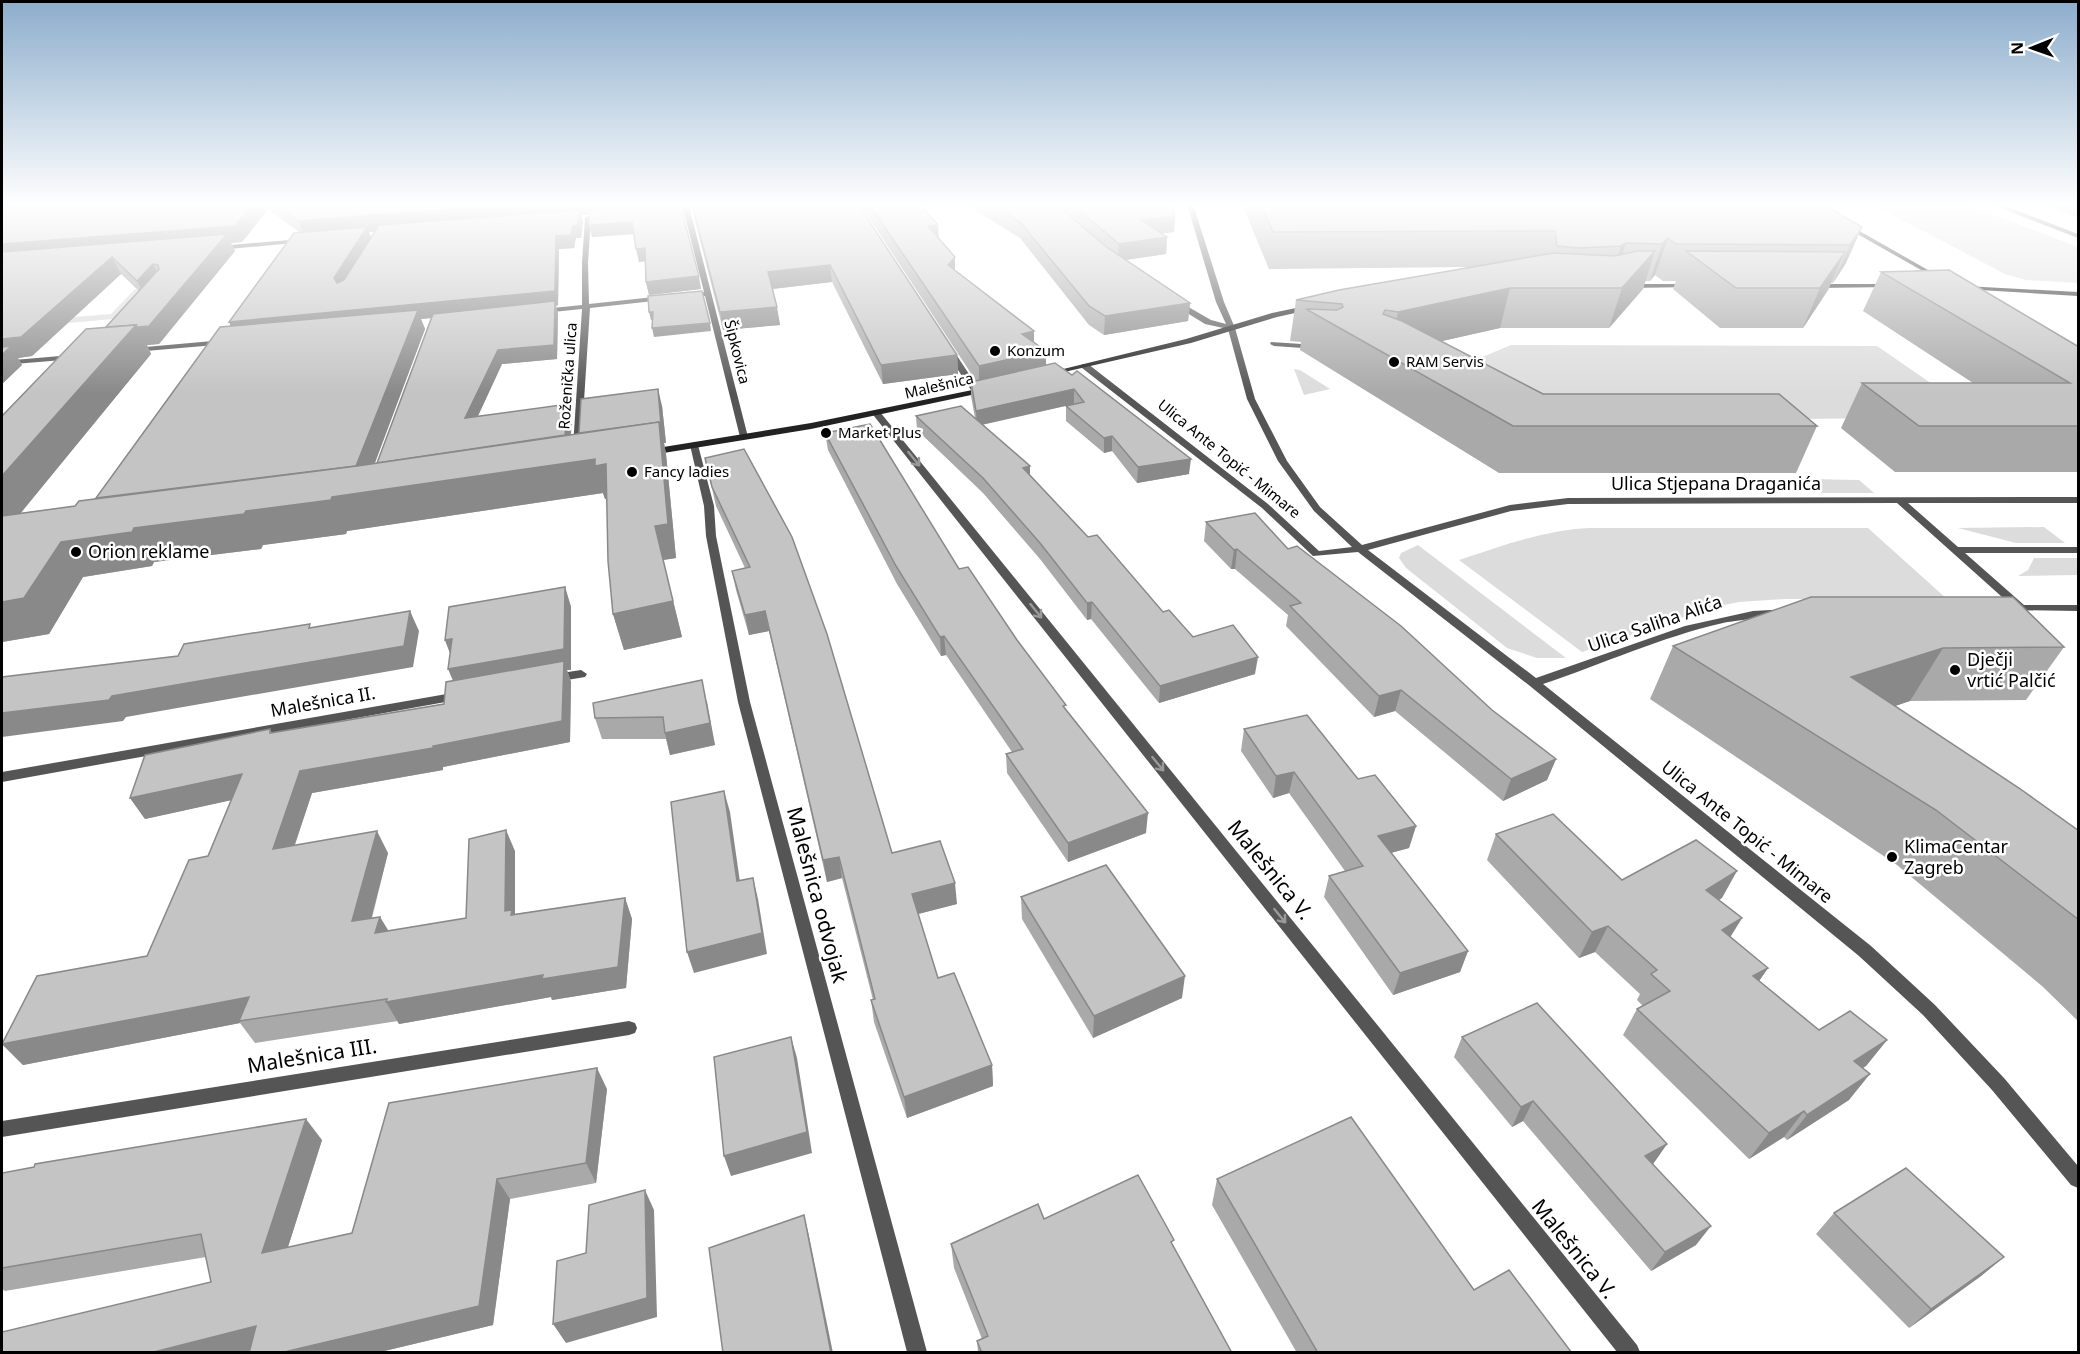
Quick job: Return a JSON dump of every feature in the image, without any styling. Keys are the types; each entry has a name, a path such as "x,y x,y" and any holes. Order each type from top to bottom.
{"street":[{"name":"Roženička ulica","path":"577,452 586,307 585,267"},
{"name":"Šipkovica","path":"702,267 744,437"},
{"name":"Ulica Ante Topić - Mimare","path":"1209,267 1231,328 1251,399 1283,460 1317,509 1360,549 1534,683 1874,958 1929,1010 1991,1076 2079,1179"},
{"path":"1917,267 1945,284 1935,286"},
{"path":"1622,286 1704,286"},
{"path":"1810,286 1903,286"},
{"path":"1974,298 1955,287 2079,294"},
{"path":"539,312 709,293"},
{"path":"1172,301 1209,321 1231,328"},
{"path":"1044,375 1188,341 1275,315 1319,305"},
{"path":"124,351 233,341"},
{"path":"944,342 976,391"},
{"path":"1274,344 1330,347"},
{"path":"2,363 79,356"},
{"name":"Ulica Ante Topić - Mimare","path":"1085,366 1265,506 1317,554 1360,549"},
{"name":"Malešnica","path":"636,454 877,414 999,386"},
{"name":"Malešnica V.","path":"877,414 1630,1353"},
{"name":"Malešnica odvojak","path":"694,445 709,506 711,536 744,702 917,1353"},
{"path":"1899,500 2020,608"},
{"name":"Ulica Stjepana Draganića","path":"1360,549 1536,503 1568,501 2079,500"},
{"path":"1955,550 2079,550"},
{"path":"1998,609 2079,608"},
{"name":"Ulica Saliha Alića","path":"1534,683 1730,617 1761,612 1800,610"},
{"path":"546,680 581,674"},
{"name":"Malešnica II.","path":"2,777 477,693"},
{"name":"Malešnica III.","path":"2,1129 629,1028"}],"shaded area":[{"path":"1992,267 2078,267 2078,283 2026,280 2005,274"},
{"path":"135,289 148,291 125,318 68,323 74,317 111,314"},
{"path":"1511,345 1877,346 1980,417 1800,419 1530,417 1447,372"},
{"path":"1294,369 1300,370 1330,389 1304,395"},
{"path":"1808,479 1859,480 1874,493 1822,493"},
{"path":"2044,527 2065,543 2016,543 1958,528"},
{"path":"1590,528 1868,528 1947,599 1785,599 1739,602 1709,608 1582,652 1459,560 1540,535"},
{"path":"1418,545 1566,658 1537,658 1507,648 1406,568 1399,558 1401,553"},
{"path":"2034,558 2078,558 2078,575 2018,576 2028,570"}],"building":[{"path":"2,267 100,267 21,337 2,339"},
{"path":"123,267 150,267 137,281"},
{"path":"159,267 199,267 149,326 106,327"},
{"path":"269,267 341,267 334,278 337,283 344,280 352,267 555,267 555,291 229,322"},
{"path":"646,267 697,267 699,276 646,282"},
{"path":"708,267 811,267 768,272 777,307 720,312"},
{"path":"831,267 899,267 957,355 881,365"},
{"path":"912,267 951,267 1034,331 1022,334 1046,351 979,366"},
{"path":"1057,267 1137,267 1190,303 1105,316 1089,306"},
{"path":"1471,267 1641,267 1622,288 1510,288 1398,312 1385,310 1383,314 1402,321 1543,394 1779,394 1817,426 1513,426 1306,309 1337,310 1343,307 1342,304 1296,300 1339,290"},
{"path":"1708,267 1834,267 1820,288 1736,288"},
{"path":"1949,270 2079,347 2079,426 1919,426 1862,383 2070,383 1881,272"},
{"path":"702,291 710,323 652,328 653,312 649,312 648,296"},
{"path":"555,301 554,345 498,350 465,418 568,404 565,435 377,463 433,314"},
{"path":"418,310 356,466 96,498 220,327"},
{"path":"136,325 2,476 2,416 86,329"},
{"path":"11,346 2,355 2,347"},
{"path":"1055,363 1072,375 1077,371 1191,459 1138,467 1112,436 1104,438 1066,406 1084,402 1074,389 976,411 971,382"},
{"path":"658,389 661,425 659,422 579,433 581,399"},
{"path":"961,406 1030,466 1023,468 1088,537 1097,535 1163,612 1169,610 1193,637 1233,625 1258,657 1160,686 1092,602 1087,603 1040,543 983,478 916,416"},
{"path":"659,422 668,524 655,526 673,601 613,614 608,561 606,464 595,466 595,459 332,497 331,500 134,528 132,532 61,542 24,598 2,602 2,516 75,506 79,501 357,466"},
{"path":"870,424 959,569 968,567 1017,640 1066,705 1063,706 1148,813 1068,843 1006,754 1023,749 944,636 940,637 896,566 825,433"},
{"path":"744,449 792,537 827,634 892,853 940,841 955,883 912,894 938,978 954,973 992,1065 904,1097 871,1000 875,999 839,857 823,860 765,611 745,615 732,571 750,567 712,487 705,458"},
{"path":"1255,513 1288,549 1297,546 1401,626 1492,710 1556,759 1511,779 1401,690 1379,696 1290,606 1301,603 1237,549 1234,550 1206,522"},
{"path":"565,587 564,649 448,669 452,639 445,640 449,607"},
{"path":"1811,597 2013,597 2064,647 1943,648 1851,677 2019,788 2079,831 2079,920 1936,810 1673,646"},
{"path":"410,611 404,646 112,696 109,700 2,713 2,677 178,656 184,644 310,624 309,628"},
{"path":"564,661 562,721 433,746 433,748 300,771 273,849 377,831 352,921 380,917 375,933 466,918 469,839 506,830 505,911 512,910 511,915 625,898 618,967 542,979 543,975 386,1002 387,999 239,1021 249,997 2,1044 37,976 147,956 189,860 208,856 242,774 130,798 145,755 270,729 270,733 444,704 446,682"},
{"path":"702,680 710,723 665,733 663,717 595,718 593,703"},
{"path":"1307,715 1358,779 1375,775 1416,826 1378,836 1468,951 1400,973 1329,876 1363,866 1294,772 1276,776 1244,729"},
{"path":"724,791 737,881 753,878 762,933 687,952 671,802"},
{"path":"1553,814 1622,880 1696,840 1737,871 1706,890 1742,918 1722,930 1768,968 1753,976 1819,1030 1850,1011 1887,1040 1854,1061 1870,1074 1807,1115 1804,1111 1769,1133 1637,1009 1670,991 1651,974 1657,970 1608,926 1592,932 1496,834"},
{"path":"1106,865 1185,976 1094,1016 1021,897"},
{"path":"1537,1003 1667,1144 1645,1156 1711,1226 1665,1252 1533,1101 1521,1107 1462,1037"},
{"path":"791,1037 807,1132 724,1156 714,1057"},
{"path":"597,1068 586,1163 497,1179 479,1306 280,1353 249,1353 256,1326 150,1353 2,1353 2,1332 211,1282 201,1234 2,1268 2,1173 34,1167 35,1164 306,1119 262,1253 352,1233 389,1103"},
{"path":"1351,1117 1474,1290 1509,1270 1572,1353 1318,1353 1217,1179"},
{"path":"1906,1168 2004,1257 1931,1309 1834,1213"},
{"path":"1138,1175 1174,1240 1171,1242 1232,1353 982,1353 977,1341 988,1336 951,1244 1038,1204 1044,1219"},
{"path":"645,1190 647,1298 553,1324 557,1261 586,1253 589,1205"},
{"path":"804,1215 831,1353 723,1353 709,1248"}],"place":[{"name":"Konzum","path":"995,351"},
{"name":"RAM Servis","path":"1394,362"},
{"name":"Market Plus","path":"826,433"},
{"name":"Fancy ladies","path":"632,472"},
{"name":"Orion reklame","path":"76,552"},
{"name":"Dječji vrtić Palčić","path":"1955,670"},
{"name":"KlimaCentar Zagreb","path":"1892,857"}]}
